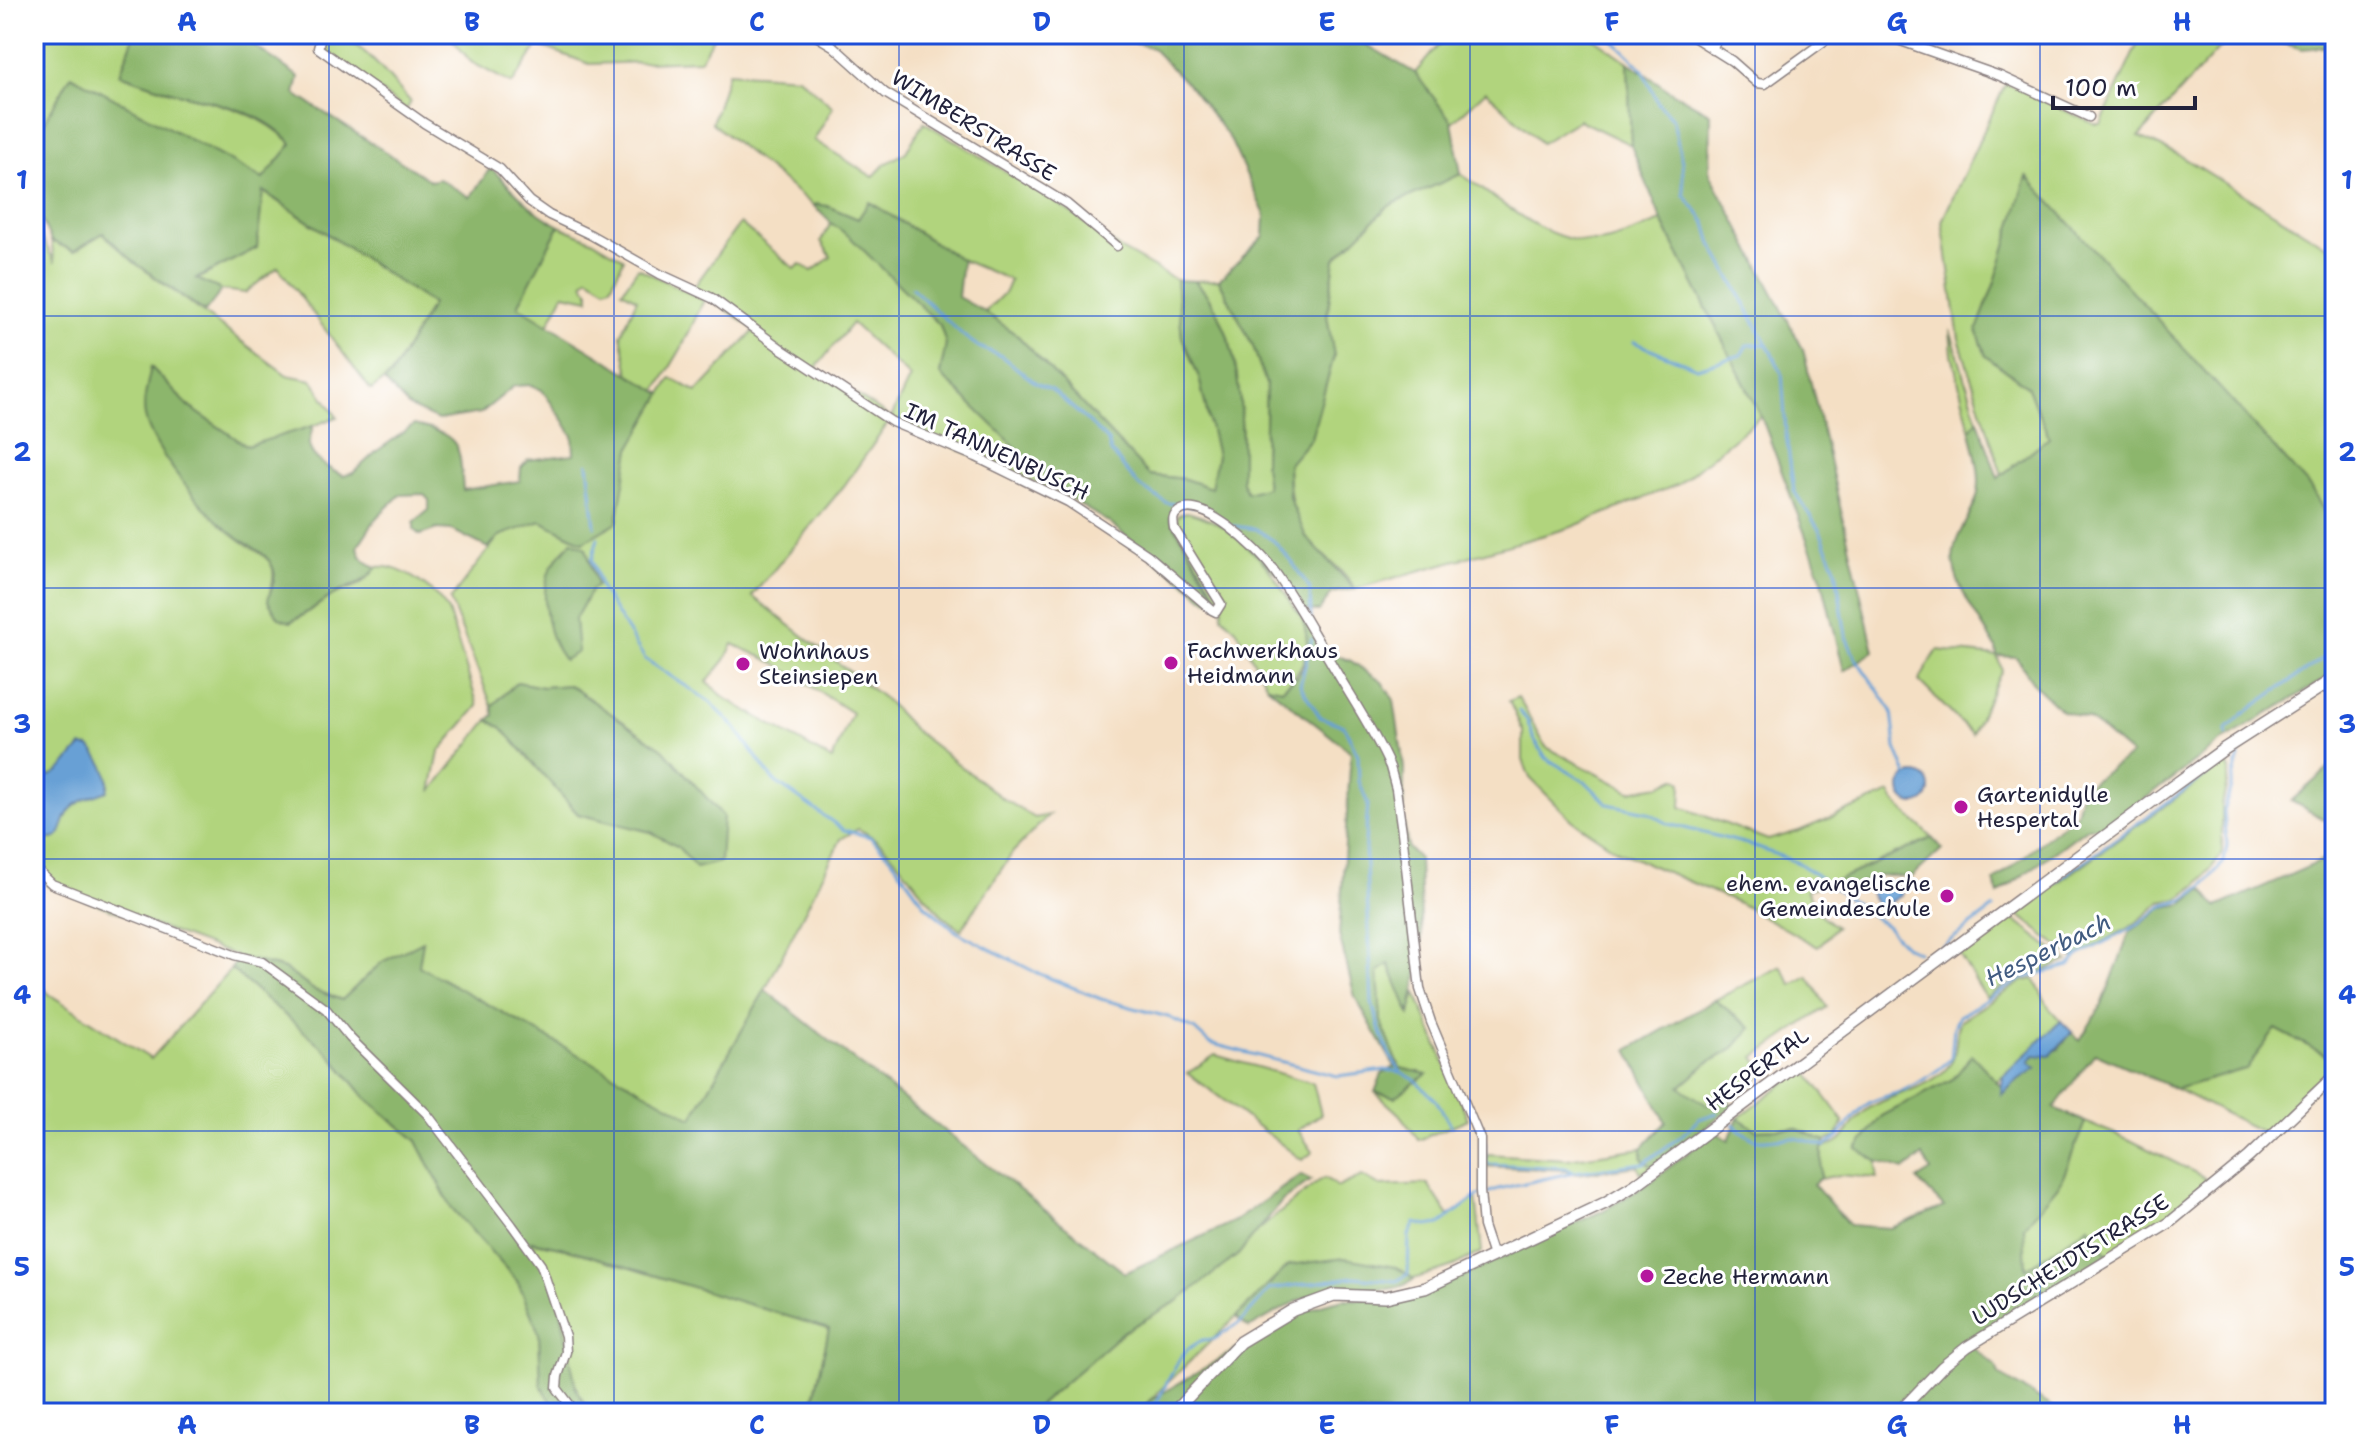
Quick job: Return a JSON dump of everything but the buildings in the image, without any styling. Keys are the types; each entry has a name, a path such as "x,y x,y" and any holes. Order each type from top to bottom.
{"main road":[{"name":"HESPERTAL","path":"1173,1413 1240,1342 1293,1310 1334,1295 1386,1297 1425,1288 1605,1203 1635,1185 2166,791 2224,749 2335,678"}],"street":[{"name":"IM TANNENBUSCH","path":"322,34 318,48 337,65 500,169 529,201 549,215 712,298 783,350 892,422 976,457 1068,502 1148,555 1212,610 1216,612 1221,604 1174,528 1176,514 1182,509 1201,510 1221,521 1261,555 1292,598 1390,767 1402,832 1420,989 1480,1139 1480,1202 1483,1226 1493,1256"},
{"name":"WIMBERSTRASSE","path":"813,34 838,50 885,93 1067,204 1117,246"},
{"path":"1689,34 1732,61 1757,83 1765,84 1834,34"},
{"path":"1712,50 1719,34"},
{"path":"1881,34 2000,76 2089,117"},
{"path":"34,867 52,884 234,955 262,962 326,1009 350,1038 427,1114 541,1265 565,1336 566,1352 557,1388 576,1413"},
{"name":"LUDSCHEIDTSTRASSE","path":"1898,1413 1942,1367 1967,1347 2180,1215 2249,1157 2335,1075"}],"green space":[{"path":"34,34 135,34 120,74 252,116 292,144 263,180 71,76 34,142"},
{"path":"135,34 237,34 299,77 295,94 431,181 439,179 470,197 491,168 534,210 559,226 518,306 662,394 630,449 617,522 583,542 541,521 499,536 488,548 452,530 437,529 420,535 414,530 414,522 429,510 429,500 423,494 400,495 377,517 358,546 364,560 377,567 372,573 290,622 279,618 268,601 275,575 272,565 212,515 183,483 158,447 145,416 144,405 151,367 188,406 247,446 313,426 309,443 314,455 343,476 353,473 377,451 414,425 442,433 455,445 461,462 463,490 520,481 521,468 528,460 574,454 573,436 542,390 531,385 514,386 481,413 438,420 409,407 384,381 391,375 432,304 263,191 257,248 196,279 222,290 205,312 134,262 103,233 74,251 51,241 34,201 34,140 71,75 263,179 292,144 281,132 238,109 120,74"},
{"path":"324,34 349,41 372,59 411,102 406,110 320,48"},
{"path":"448,34 715,34 700,60 589,64 538,45 512,84 471,62"},
{"path":"1106,34 1348,34 1415,73 1452,122 1461,174 1388,206 1335,259 1327,316 1334,356 1311,438 1288,465 1289,497 1306,537 1355,589 1332,593 1319,611 1302,610 1280,576 1202,507 1181,505 1170,518 1215,595 1208,601 1108,522 1067,497 940,374 946,344 940,325 814,206 827,206 858,219 869,202 962,260 958,297 1018,336 1149,475 1185,479 1211,488 1217,456 1199,377 1182,337 1176,280 1195,281 1211,301 1231,349 1240,403 1242,482 1247,493 1267,487 1264,464 1266,384 1253,346 1219,280 1264,236 1265,215 1230,139 1193,90 1152,48"},
{"path":"1448,34 1588,34 1628,62 1631,145 1579,120 1541,143 1486,91 1452,122 1415,73"},
{"path":"2142,34 2232,34 2139,137 2179,155 2335,251 2335,530 2310,487 1995,282 1977,330 1986,356 2027,386 2049,437 2002,475 1959,339 1942,221 2006,83 2094,124 2101,124"},
{"path":"2254,34 2335,34 2335,46 2302,49"},
{"path":"1628,62 1711,114 1710,173 1803,349 1874,651 1844,671 1822,580 1761,416 1662,221 1631,145"},
{"path":"728,72 798,77 833,107 814,140 873,177 884,165 906,152 924,122 1063,207 1121,249 1176,280 1182,337 1199,377 1217,456 1212,489 1185,479 1149,475 1018,336 985,312 1005,292 1010,280 962,260 870,202 858,219 827,206 814,206 712,123"},
{"path":"1461,174 1525,219 1560,236 1579,241 1605,241 1662,221 1761,416 1679,484 1569,528 1355,589 1302,530 1292,502 1288,473 1288,464 1311,438 1334,356 1327,316 1335,259 1388,206"},
{"path":"2027,176 2310,487 2335,530 2335,673 2221,742 2107,827 2088,827 1998,894 1994,881 2076,814 2082,788 2131,755 2089,719 2062,711 2034,684 2016,657 1997,656 1996,648 1960,587 1954,566 1954,548 1979,489 1970,430 1978,420 1998,478 2049,437 2027,386 1986,356 1977,330"},
{"path":"262,191 432,304 391,375 371,390 278,267 245,293 222,290 195,280 256,248"},
{"path":"34,222 55,263 51,241 74,251 103,233 134,262 287,375 312,380 337,417 247,446 188,406 152,368 165,445 174,469 232,532 266,557 273,570 270,591 299,618 333,595 361,584 377,567 407,574 443,603 478,706 439,752 431,792 488,720 501,726 578,814 651,832 678,847 723,817 663,749 569,685 543,687 517,682 492,706 450,600 499,536 541,521 583,542 616,522 630,449 671,378 697,392 755,330 694,287 740,223 795,269 800,264 812,271 831,257 821,241 831,223 850,236 940,325 946,344 940,374 1067,497 891,419 844,486 752,596 887,701 913,729 1002,798 1035,818 1049,815 1013,852 961,930 933,905 898,862 873,838 858,829 841,839 765,990 692,1118 418,966 423,942 382,962 342,1000 314,990 284,969 239,957 48,886 34,873","holes":["852,323 910,377 891,418 816,368","733,644 775,663 852,713 832,760 725,698 707,682 725,660"]},
{"path":"559,226 592,240 624,259 611,286 606,288 588,277 583,283 589,291 589,299 564,294 548,325 517,306"},
{"path":"638,268 704,300 681,349 656,391 629,374 621,335 637,299 622,291"},
{"path":"1219,280 1253,346 1266,384 1264,464 1267,488 1247,494 1242,482 1240,403 1231,349 1211,301 1195,281"},
{"path":"1950,329 1978,420 1970,430 1952,354"},
{"path":"1186,512 1220,525 1248,545 1271,572 1304,622 1308,638 1306,655 1299,670 1282,689 1267,686 1237,630 1222,616 1223,605 1176,527 1178,515"},
{"path":"572,541 586,548 597,586 592,589 575,619 578,652 564,660 549,630 545,594 551,568"},
{"path":"1298,610 1330,653 1351,661 1382,682 1394,700 1404,768 1403,818 1408,848 1419,859 1422,951 1410,1015 1389,964 1378,972 1381,1021 1400,1068 1427,1074 1395,1097 1375,1092 1382,1074 1395,1067 1355,997 1339,935 1351,752 1267,686 1282,689 1302,668 1307,642"},
{"path":"1937,650 1997,656 2002,670 1972,734 1919,681"},
{"path":"517,682 543,687 569,685 663,749 723,816 720,862 696,868 678,847 651,832 578,814 501,727 488,720 494,715 492,706"},
{"path":"1518,697 1546,747 1630,791 1659,786 1676,778 1682,782 1681,807 1768,840 1799,831 1890,793 1932,838 1833,882 1806,890 1821,915 1836,927 1818,947 1739,903 1618,851 1572,820 1530,778 1523,760 1523,731 1509,701"},
{"path":"2226,762 2230,770 2222,805 2222,855 2197,885 2178,899 2161,902 2132,926 2073,958 2016,913"},
{"path":"2335,763 2335,825 2291,801"},
{"path":"1932,838 1942,849 1911,878 1879,875 1841,892 1833,882"},
{"path":"2335,855 2335,1060 2276,1029 2246,1069 2176,1089 2095,1053 2054,1108 2085,1122 2061,1182 2024,1227 2026,1269 2089,1226 2108,1255 1965,1341 1996,1366 1999,1375 2063,1413 1140,1413 1149,1401 1292,1316 1344,1299 1397,1300 1425,1294 1602,1211 1645,1186 1715,1132 1729,1140 1738,1118 1757,1130 1795,1128 1826,1141 1822,1148 1821,1178 1813,1184 1849,1225 1891,1228 1944,1207 1917,1180 1931,1171 1923,1156 1904,1170 1877,1161 1857,1149 1882,1116 1953,1079 1972,1055 2001,1086 2002,1094 2036,1068 2029,1062 2034,1055 2059,1049 2072,1032 2080,1040 2102,1005 2130,932 2164,907 2183,904 2203,889 2217,907"},
{"path":"2008,915 2067,961 2040,972 2021,974 1986,998 1958,952"},
{"path":"423,941 419,966 692,1118 765,990 1125,1273 1235,1221 1301,1175 1311,1180 1282,1201 1238,1255 1179,1300 1123,1332 1030,1413 811,1413 829,1329 565,1248 531,1241 557,1290 576,1388 590,1413 558,1413 541,1385 539,1333 518,1282 451,1207 417,1141 365,1097 328,1052 231,969 239,957 284,969 314,990 342,1000 382,962"},
{"path":"1389,963 1410,1013 1416,993 1468,1119 1419,1140 1399,1114 1375,1092 1395,1097 1426,1074 1400,1068 1381,1022 1378,972"},
{"path":"1781,966 1792,985 1808,976 1827,1007 1755,1057 1766,1073 1728,1101 1718,1099 1707,1105 1679,1088 1706,1064 1732,1050 1751,1028 1715,1000"},
{"path":"231,969 328,1052 365,1097 417,1141 451,1207 518,1282 539,1333 541,1385 558,1413 34,1413 34,1042 41,1033 34,1021 34,995 42,986 49,994 151,1059"},
{"path":"2034,979 2050,1009 2061,1021 1995,1083 1972,1056 1953,1079 1882,1116 1857,1149 1877,1161 1877,1178 1839,1175 1820,1179 1822,1148 1843,1137 1868,1109 1943,1072 1953,1058 1961,1020 2023,981"},
{"path":"1715,1000 1751,1028 1732,1050 1706,1064 1680,1087 1707,1105 1721,1100 1734,1106 1652,1167 1642,1158 1642,1148 1666,1122 1628,1050"},
{"path":"2276,1029 2335,1060 2335,1069 2268,1135 2176,1089 2246,1069"},
{"path":"1215,1055 1313,1083 1321,1114 1298,1130 1313,1152 1302,1160 1188,1073"},
{"path":"1804,1068 1844,1122 1836,1137 1826,1141 1795,1128 1757,1130 1738,1118"},
{"path":"2085,1122 2128,1139 2209,1182 2165,1218 2108,1255 2026,1270 2023,1227 2061,1182"},
{"path":"1642,1148 1642,1158 1652,1167 1641,1173 1638,1166 1576,1174 1567,1170 1482,1166 1488,1154 1567,1159"},
{"path":"1362,1176 1380,1186 1428,1184 1449,1216 1476,1198 1482,1252 1414,1279 1396,1267 1289,1265 1140,1413 1030,1413 1123,1332 1178,1301 1176,1297 1320,1180 1325,1178 1338,1187"},
{"path":"530,1241 565,1248 829,1329 811,1413 590,1413 576,1388 557,1290"},
{"path":"1345,1258 1396,1267 1414,1279 1391,1289 1347,1288 1321,1292 1249,1328 1236,1317 1289,1265"}],"water":[{"path":"82,746 90,747 102,762 107,773 107,791 83,800 71,809 57,837 46,839 36,836 34,777 56,773"},
{"path":"1915,774 1926,778 1930,789 1926,800 1915,804 1904,800 1900,789 1904,778"},
{"path":"1894,884 1903,891 1902,895 1879,907 1870,890 1880,885"},
{"path":"2061,1021 2072,1032 2050,1056 2034,1055 2029,1062 2036,1068 2001,1095 2003,1076"}],"waterway":[{"path":"1607,34 1642,68 1658,103 1673,120 1682,163 1684,195 1706,223 1712,244 1782,372 1794,491 1820,531 1836,570 1846,637 1855,657 1892,711 1896,748 1907,775"},
{"path":"912,288 965,337 1001,356 1036,383 1052,390 1083,417 1108,441 1111,452 1139,486 1167,503 1199,507"},
{"path":"1634,342 1697,368 1741,355 1747,345 1766,344"},
{"path":"588,464 595,527"},
{"path":"1233,526 1256,529 1274,541 1292,562 1310,589 1311,621"},
{"path":"598,538 592,560 601,589 645,659 710,702 734,726 773,780 844,830 870,837 891,858 926,906 957,932 1035,972 1101,999 1168,1017 1194,1029 1209,1043 1337,1076 1385,1070 1401,1072"},
{"path":"1312,639 1300,685 1320,717 1344,726 1358,755 1359,781 1368,804 1365,844 1372,1003 1390,1056 1401,1072 1415,1080 1436,1100 1451,1126"},
{"name":"Hesperbach","path":"2227,735 2227,729 2243,714 2335,650"},
{"path":"1519,711 1527,720 1546,758 1587,783 1608,804 1647,812 1669,824 1747,844 1799,863 1886,926 1905,946 1918,952"},
{"name":"Hesperbach","path":"1733,1124 1756,1140 1793,1138 1825,1146 1838,1137 1869,1103 1910,1087 1951,1059 1954,1027 1959,1016 2023,978 2069,966 2078,956 2134,927 2163,906 2184,900 2202,887 2224,862 2227,845 2224,812 2239,757 2237,750"},
{"path":"2015,910 2237,753"},
{"path":"1925,959 1994,908"},
{"path":"2003,920 2007,917"},
{"name":"Hesperbach","path":"1151,1413 1180,1358 1188,1349 1202,1340 1214,1339 1241,1322 1270,1289 1354,1277 1397,1281 1408,1274 1409,1235 1415,1223 1427,1226 1440,1224 1476,1197 1498,1189 1575,1172 1644,1163 1699,1119 1717,1113"},
{"path":"1485,1142 1485,1160 1489,1164 1567,1168 1575,1172"}],"place":[{"name":"Fachwerkhaus Heidmann","path":"1171,663"},
{"name":"Wohnhaus Steinsiepen","path":"743,664"},
{"name":"Gartenidylle Hespertal","path":"1961,807"},
{"name":"ehem. evangelische Gemeindeschule","path":"1947,896"},
{"name":"Zeche Hermann","path":"1647,1276"}]}
